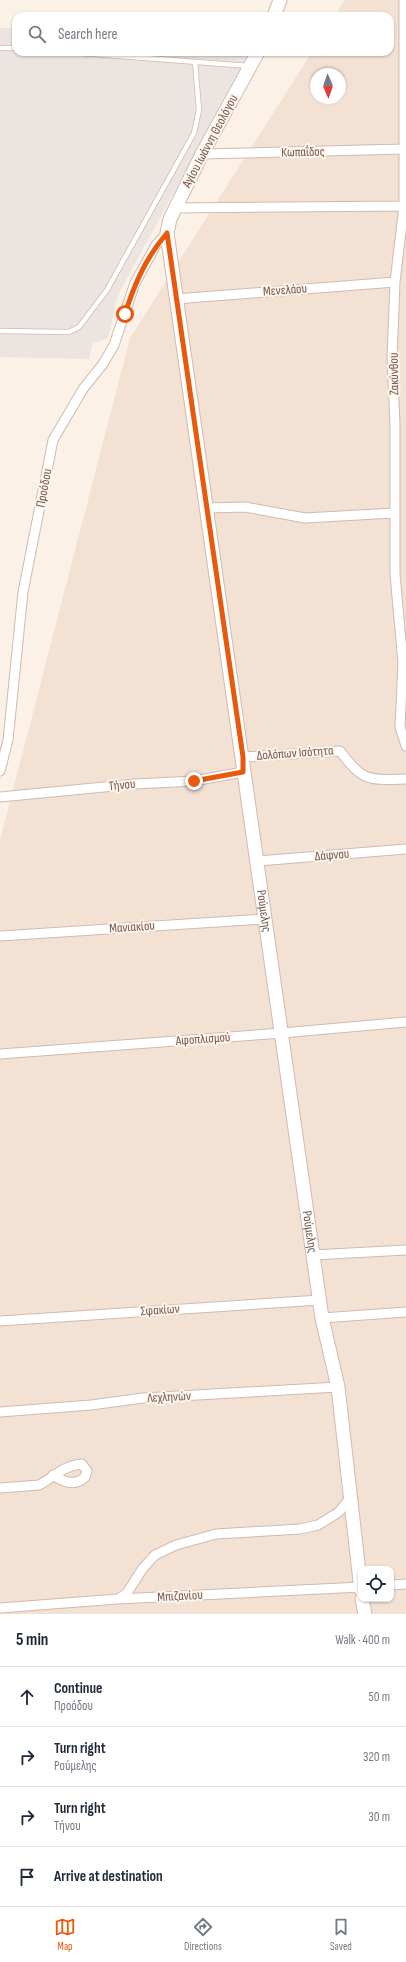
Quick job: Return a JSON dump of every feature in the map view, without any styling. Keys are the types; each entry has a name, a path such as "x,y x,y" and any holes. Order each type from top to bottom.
{"street":[{"path":"276,12 280,0"},
{"name":"Ζακύνθου","path":"404,0 404,206 395,282 392,358 395,424 394,513 396,586 403,663 400,727 406,746"},
{"name":"Αγίου Ιωάννη Θεολόγου","path":"167,233 170,219 202,154 256,56"},
{"name":"Κωπαΐδος","path":"202,154 404,149"},
{"path":"175,208 404,206"},
{"name":"Ρούμελης","path":"167,233 175,299 243,757 243,772 258,861 322,1318 338,1388 358,1566"},
{"name":"Προόδου","path":"0,771 8,740 23,592 53,440 83,389 103,364 114,345 135,283 156,246 167,233"},
{"name":"Μενελάου","path":"175,299 395,282"},
{"path":"206,508 245,507 305,518 394,513"},
{"name":"Δολόπων Ισότητα","path":"243,757 340,751 351,765 364,777 382,780 406,779"},
{"name":"Τήνου","path":"0,797 135,784 194,781 243,772"},
{"name":"Δάφνου","path":"258,861 406,849"},
{"name":"Μανιακίου","path":"0,936 265,919"},
{"name":"Αφοπλισμού","path":"0,1054 282,1034 406,1022"},
{"path":"313,1255 406,1250"},
{"name":"Σφακίων","path":"0,1321 320,1300"},
{"path":"322,1318 406,1312"},
{"name":"Λεχληνών","path":"0,1412 92,1405 142,1398 338,1388"},
{"path":"0,1488 39,1485 53,1475"},
{"path":"118,1599 126,1593 143,1568 155,1556 176,1545 216,1534 300,1530 318,1526 339,1512 350,1498"},
{"path":"394,1585 406,1584"},
{"name":"Μπιζανίου","path":"0,1608 118,1599 358,1588"},
{"path":"363,1602 365,1614"}],"lane":[{"path":"0,48 12,48"},
{"path":"118,56 251,66"},
{"path":"0,331 69,332 79,327 107,290 194,133 199,110 195,62"}],"shaded area":[{"path":"345,0 406,0 406,1614 0,1614 0,840 130,338 309,56 394,56 394,12 338,12"},
{"path":"0,28 12,28 12,56 248,56 118,295 108,338 92,344 89,359 0,357"}],"route":[{"path":"125,314 135,283 156,246 167,233 175,299 243,757 243,772 194,781"}]}
